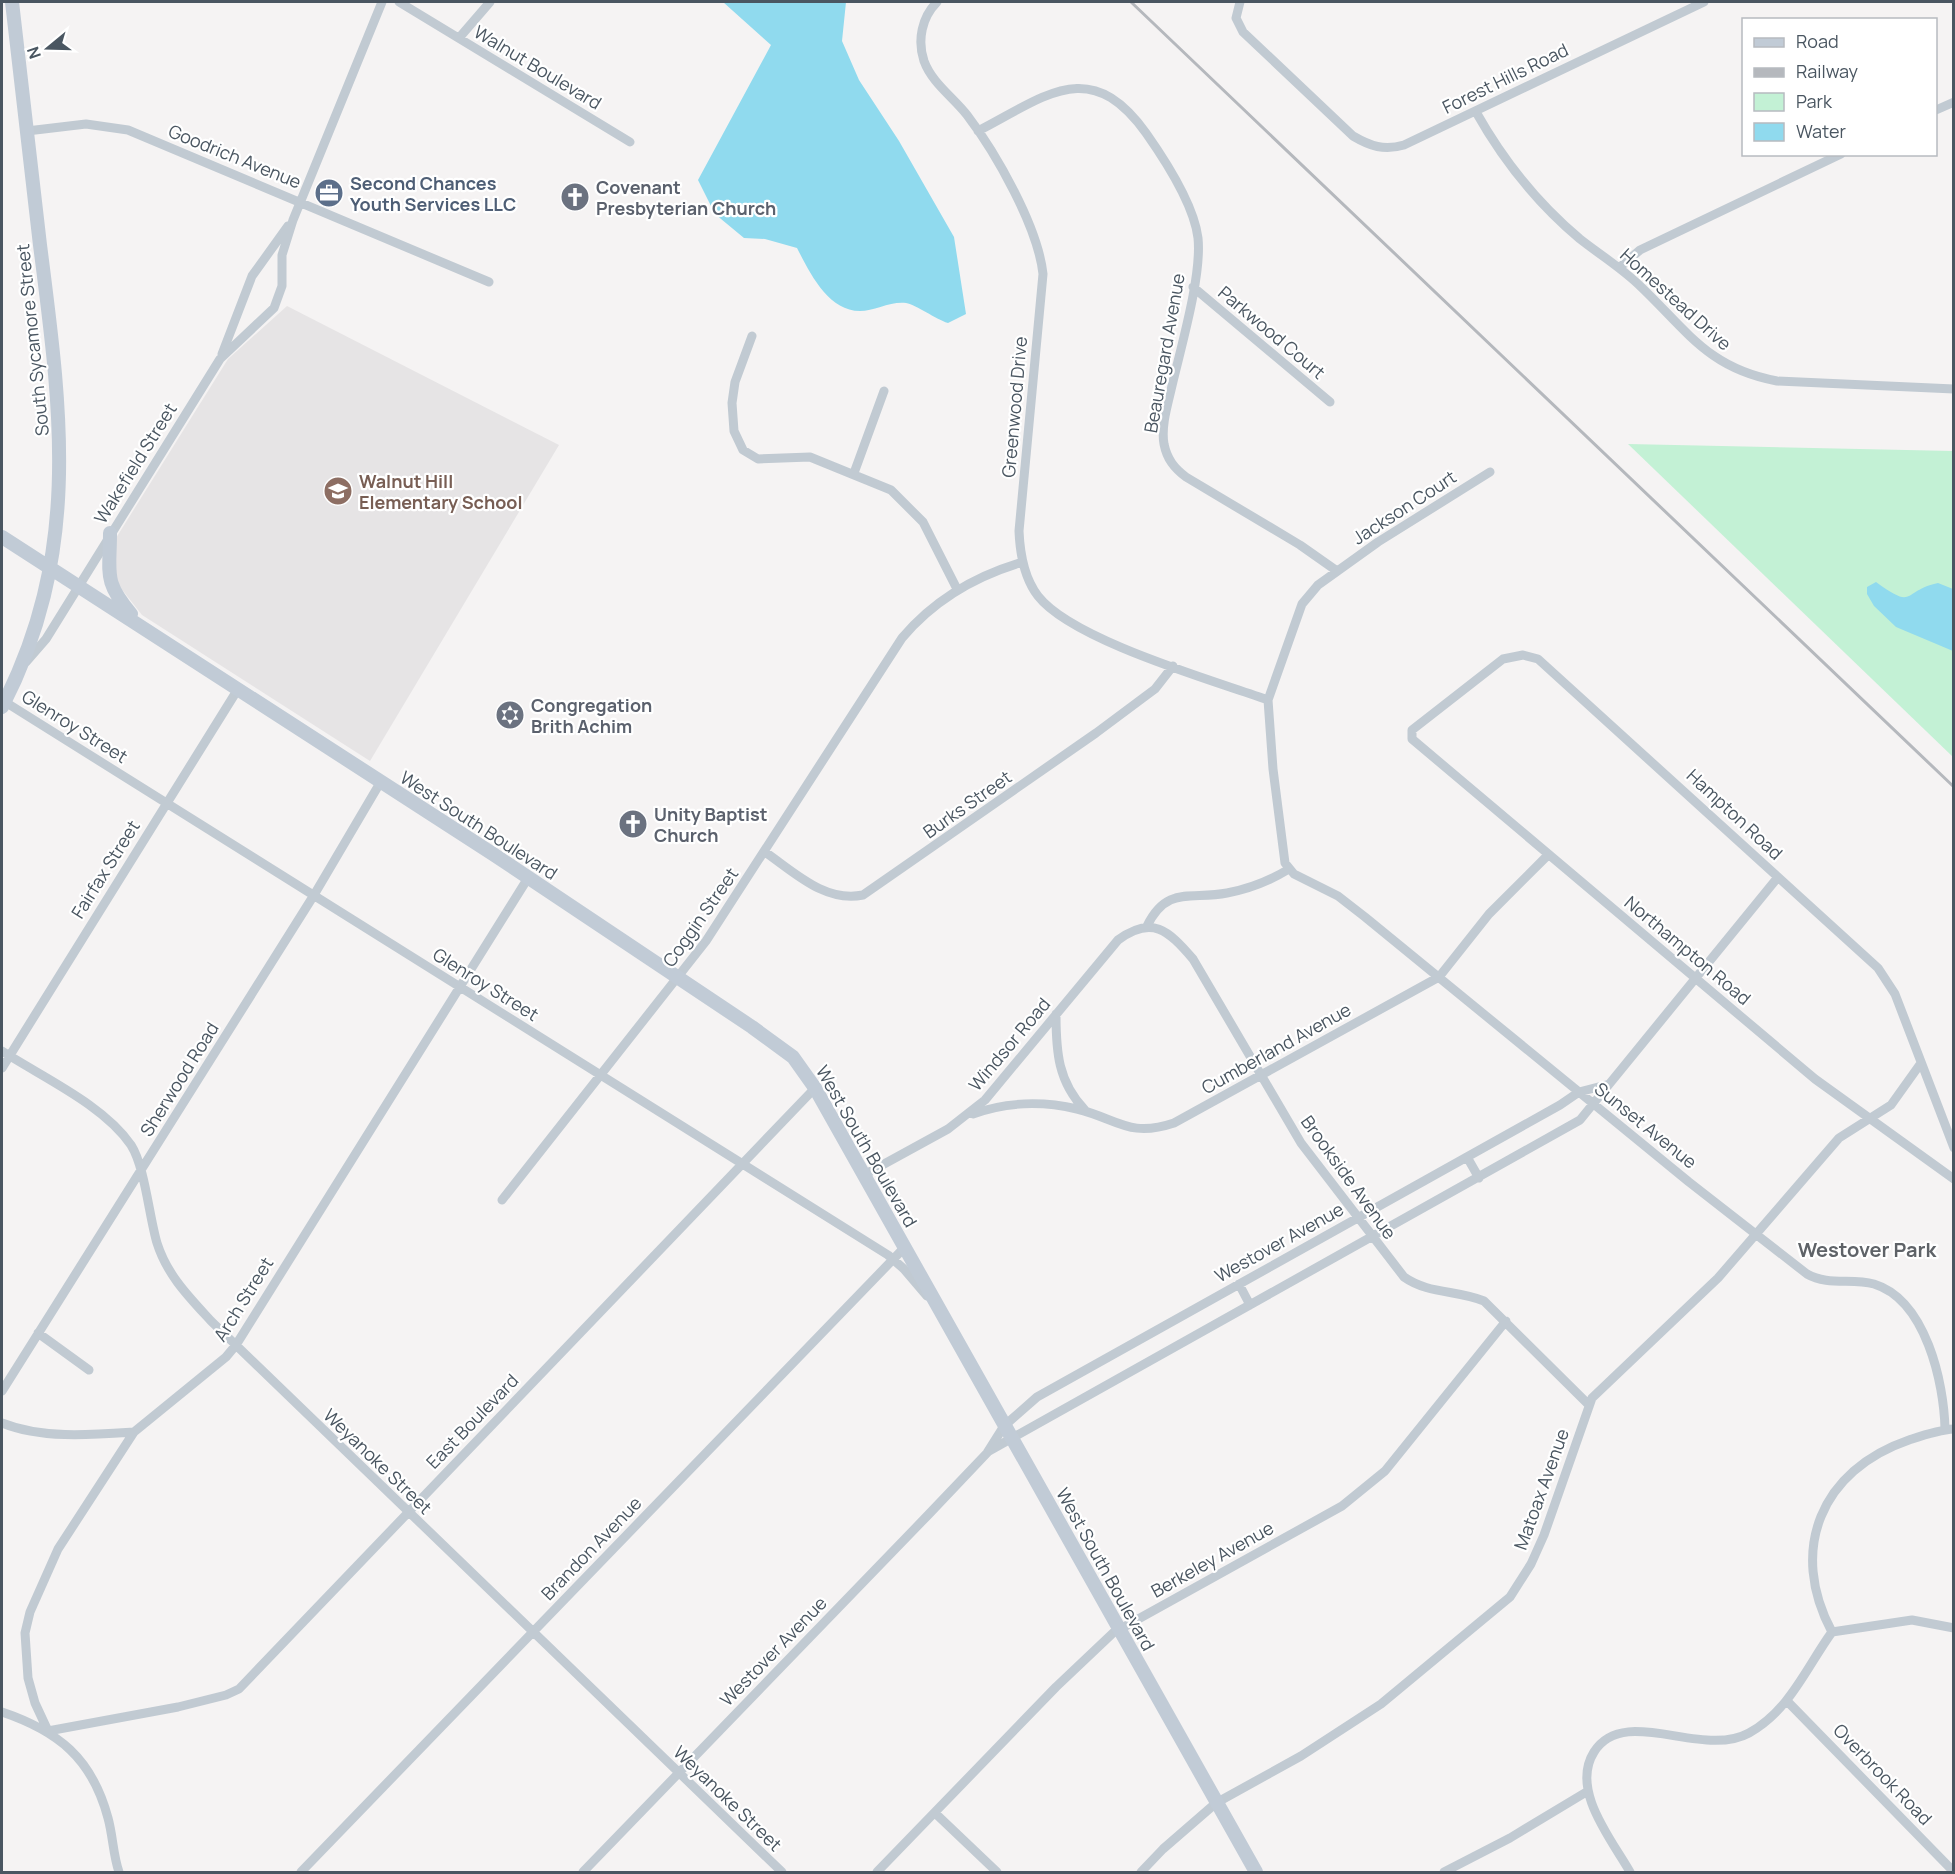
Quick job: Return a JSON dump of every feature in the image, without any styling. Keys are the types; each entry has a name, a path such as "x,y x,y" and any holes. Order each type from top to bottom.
{"street":[{"name":"South Sycamore Street","path":"2,703 19,671 43,601 50,568 59,499 60,423 12,2"},
{"name":"Wakefield Street","path":"220,359 274,308 282,286 282,255 293,220 382,2"},
{"name":"Walnut Boulevard","path":"399,2 630,142"},
{"path":"459,38 490,2"},
{"name":"Greenwood Drive","path":"937,2 926,16 922,29 924,63 938,85 978,130 1032,228 1041,256 1043,274 1019,531 1023,562 1031,586 1061,618 1073,626 1173,666 1268,700"},
{"name":"Forest Hills Road","path":"1240,2 1236,18 1243,32 1353,136 1366,144 1385,148 1404,145 1704,2"},
{"name":"Beauregard Avenue","path":"978,130 1070,87 1093,88 1123,105 1149,136 1191,214 1198,237 1193,287 1166,411 1163,437 1170,462 1186,477 1300,545 1337,571"},
{"path":"1937,109 1953,102"},
{"name":"Homestead Drive","path":"1476,112 1494,144 1538,199 1580,239 1619,268 1700,347 1738,372 1777,381 1953,389"},
{"name":"Goodrich Avenue","path":"27,131 86,124 115,127 301,201 489,282"},
{"path":"1619,268 1640,250 1837,156"},
{"name":"Wakefield Street","path":"77,586 220,359 252,276 293,220"},
{"name":"Parkwood Court","path":"1193,287 1330,402"},
{"path":"752,336 735,382 732,398 735,430 739,444 750,456 758,459 810,457 891,490 911,507 931,535 957,590"},
{"path":"854,473 884,391"},
{"name":"Jackson Court","path":"1337,571 1378,542 1490,472"},
{"path":"110,533 108,568 112,590 140,625"},
{"name":"West South Boulevard","path":"2,537 679,977 785,1050 804,1070 1256,1872"},
{"name":"Coggin Street","path":"502,1200 602,1076 706,941 902,638 929,610 957,590 987,574 1023,562"},
{"path":"1147,926 1161,903 1178,896 1228,893 1274,878 1289,869 1284,851 1267,713 1268,700 1302,604 1318,585 1337,571"},
{"name":"South Sycamore Street","path":"19,671 46,639 77,586"},
{"name":"Hampton Road","path":"1410,735 1423,720 1503,659 1513,656 1532,657 1582,697 1883,973 1895,994 1953,1149"},
{"name":"Burks Street","path":"765,852 818,888 831,894 852,897 872,891 1155,689 1173,666"},
{"name":"Fairfax Street","path":"2,1068 5,1053 238,689"},
{"name":"Glenroy Street","path":"2,703 166,802 892,1259 940,1312"},
{"name":"Northampton Road","path":"1410,735 1548,855 1815,1079 1953,1179"},
{"name":"Sherwood Road","path":"2,1391 314,895 380,783"},
{"name":"Cumberland Avenue","path":"965,1117 994,1108 1023,1104 1056,1105 1087,1112 1143,1130 1159,1128 1174,1122 1440,977 1489,914 1548,855"},
{"name":"Sunset Avenue","path":"1289,869 1338,896 1756,1235 1815,1279 1873,1284 1896,1297 1907,1307 1928,1344 1938,1371 1949,1429"},
{"name":"Westover Avenue","path":"987,1453 1580,1120 1606,1085 1779,877"},
{"name":"Arch Street","path":"48,1731 35,1703 28,1678 25,1633 30,1612 69,1528 134,1432 226,1357 236,1345 528,878"},
{"name":"Windsor Road","path":"864,1175 965,1117 1000,1086 1118,940 1129,932 1147,926"},
{"name":"Brookside Avenue","path":"1147,926 1160,929 1193,959 1301,1143 1396,1268 1414,1284 1434,1290 1467,1294 1485,1301 1589,1405"},
{"path":"1056,1014 1057,1050 1061,1073 1072,1094 1087,1112"},
{"name":"Weyanoke Street","path":"5,1053 106,1119 132,1147 164,1262 176,1283 236,1345 532,1634 782,1872"},
{"name":"Matoax Avenue","path":"1142,1872 1216,1803 1301,1756 1371,1711 1496,1611 1510,1597 1532,1564 1589,1405 1601,1387 1718,1278 1839,1138 1891,1105 1921,1063"},
{"name":"Westover Avenue","path":"583,1872 987,1453 1004,1426 1036,1397 1467,1157 1579,1092 1606,1085"},
{"name":"East Boulevard","path":"48,1731 178,1707 226,1695 239,1689 815,1088"},
{"path":"1467,1157 1479,1178"},
{"name":"Brandon Avenue","path":"301,1872 905,1247"},
{"path":"1239,1284 1250,1305"},
{"name":"Berkeley Avenue","path":"877,1872 1056,1687 1119,1629 1342,1506 1385,1471 1506,1322"},
{"path":"38,1334 89,1370"},
{"path":"2,1423 22,1430 72,1434 134,1432"},
{"path":"1832,1632 1818,1603 1812,1578 1813,1542 1823,1509 1851,1474 1874,1454 1949,1429"},
{"path":"1630,1872 1593,1806 1588,1791 1587,1778 1591,1756 1604,1740 1630,1731 1708,1742 1738,1738 1760,1725 1787,1701 1832,1632 1912,1620 1953,1628"},
{"name":"Overbrook Road","path":"1787,1701 1953,1872"},
{"path":"2,1712 48,1731 71,1749 94,1782 108,1816 119,1872"},
{"path":"1444,1872 1510,1838 1588,1791"},
{"path":"935,1813 997,1872"}],"shaded area":[{"name":"Walnut Hill Elementary School","path":"287,306 559,445 370,761 142,615 120,587 113,567 116,538 228,359"}],"green space":[{"path":"1628,444 1953,451 1953,757"}],"water":[{"path":"723,2 846,2 842,41 859,80 899,141 954,237 966,314 948,323 906,303 894,303 865,311 838,305 821,289 797,248 765,239 744,238 715,214 698,180 771,45"},
{"path":"1876,582 1897,596 1903,597 1938,583 1953,589 1953,651 1896,627 1874,606 1867,594 1867,587"}],"railway":[{"path":"1131,2 1954,787"}],"place":[{"name":"Second Chances Youth Services LLC","path":"329,193"},
{"name":"Covenant Presbyterian Church","path":"575,197"},
{"name":"Walnut Hill Elementary School","path":"338,491"},
{"name":"Congregation Brith Achim","path":"510,715"},
{"name":"Unity Baptist Church","path":"633,824"}],"district":[{"name":"Westover Park","path":"1867,1249"}]}
